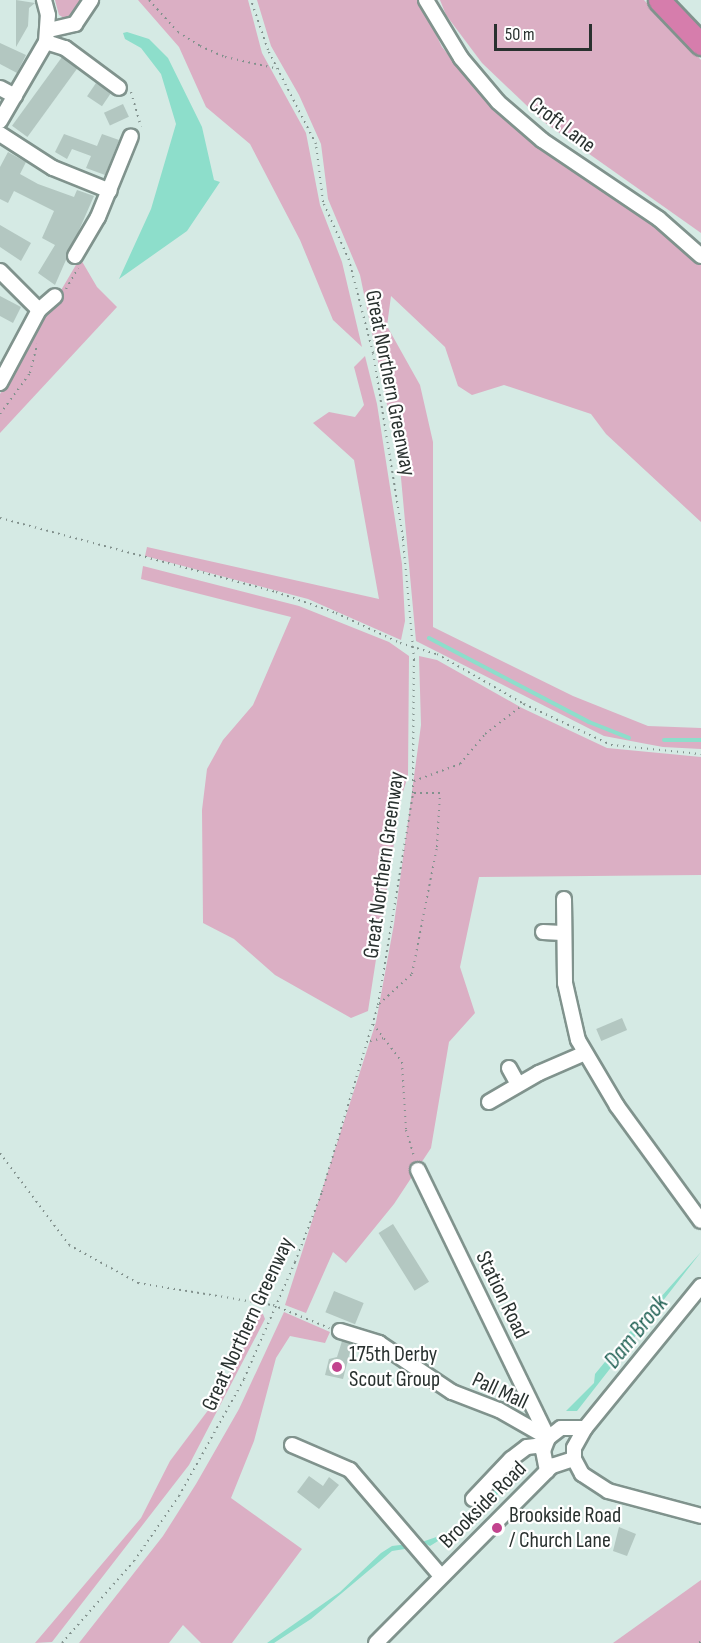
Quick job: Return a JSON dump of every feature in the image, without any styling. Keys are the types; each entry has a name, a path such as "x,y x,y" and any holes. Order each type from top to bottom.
{"highway":[{"path":"658,0 701,44"}],"street":[{"path":"47,36 75,24 91,0"},
{"name":"Croft Lane","path":"426,0 461,58 498,102 542,140 659,219 701,256"},
{"path":"0,121 47,36 45,1"},
{"path":"47,36 123,87"},
{"path":"0,88 15,96"},
{"path":"0,134 53,168 110,191"},
{"path":"79,258 135,135"},
{"path":"0,271 39,310"},
{"path":"0,383 35,330 39,310 60,294"},
{"path":"564,899 562,933 567,1000 585,1053 638,1137 701,1221"},
{"path":"543,932 562,933"},
{"path":"489,1102 518,1084 585,1053"},
{"path":"509,1068 518,1084"},
{"name":"Station Road","path":"418,1170 546,1442 547,1471"},
{"path":"701,1286 585,1428 574,1448 574,1459 582,1474 608,1491 701,1516"},
{"name":"Pall Mall","path":"340,1331 363,1336 452,1392 499,1410 546,1442"},
{"path":"473,1499 511,1459 527,1447 546,1442 561,1428 585,1428"},
{"path":"292,1445 350,1470 441,1576"},
{"name":"Brookside Road","path":"376,1643 547,1471 557,1463 574,1459"}],"path":[{"path":"149,0 178,32 200,46 225,57 279,69"},
{"name":"Great Northern Greenway","path":"62,1643 134,1561 179,1496 244,1379 277,1306 322,1192 369,1041 378,1005 413,793 412,645 403,538 373,354 349,260 322,202 316,144 268,50 251,0"},
{"path":"123,87 136,102 135,135"},
{"path":"60,294 79,258"},
{"path":"0,414 30,374 35,330"},
{"path":"0,518 276,592 437,654 524,704 611,745 701,754"},
{"path":"413,782 460,764 485,734 524,704"},
{"path":"378,1005 412,974 437,847 440,793 413,793"},
{"path":"373,1024 402,1062 406,1130 418,1170"},
{"path":"369,1041 384,1038"},
{"path":"0,1153 69,1245 138,1282 277,1306 340,1331"}],"shaded area":[{"path":"55,0 83,0 69,21 59,15"},
{"path":"138,0 248,0 262,53 306,133 320,205 342,262 362,347 333,320 300,240 250,144 206,107 179,47"},
{"path":"257,0 419,0 442,47 495,112 540,149 655,223 701,263 701,522 606,434 591,414 504,385 472,395 458,386 445,347 391,296 387,326 420,385 433,442 433,627 573,696 648,726 701,728 701,749 663,747 604,736 416,641 400,467 360,275 328,199 321,144 299,95 271,46"},
{"path":"440,0 644,0 701,60 701,233 544,122 482,63 446,15"},
{"path":"80,258 97,287 117,307 0,433 0,394"},
{"path":"365,356 377,404 402,564 405,621 401,640 308,599 145,556 147,547 379,599 354,460 313,423 329,412 355,417 364,405 354,367"},
{"path":"143,566 299,606 389,642 409,656 408,776 401,798 368,1011 351,1018 275,975 234,939 203,923 202,810 207,769 223,740 253,705 291,617 141,579"},
{"path":"419,656 437,660 522,708 607,748 701,757 701,875 479,877 460,967 475,1013 449,1042 431,1148 394,1204 346,1263 333,1252 306,1313 285,1305 376,1022 394,924 421,725"},
{"path":"284,1312 330,1332 325,1343 290,1336 276,1358 254,1441 231,1498 302,1549 232,1643 201,1643 183,1625 169,1643 79,1643 163,1536 196,1484 239,1409"},
{"path":"255,1314 263,1314 265,1319 189,1465 52,1642 35,1643 141,1518 170,1461 218,1397 248,1339"},
{"path":"701,1580 701,1643 613,1643"}],"water":[{"path":"127,32 149,39 168,58 202,127 214,180 220,182 187,231 119,279 151,209 176,124 161,74 141,48 125,39 123,33"},
{"name":"Dam Brook","path":"701,1252 577,1411 566,1411 594,1383 595,1374"},
{"path":"522,1464 514,1478 472,1520 430,1546 422,1542 442,1535 470,1515"},
{"path":"408,1544 411,1548 392,1551 311,1619 274,1643 267,1643 340,1592 381,1553 392,1546"}],"building":[{"path":"16,0 35,3 29,8 28,26 16,47"},
{"path":"0,43 26,55 17,73 0,64"},
{"path":"62,57 77,68 27,137 12,126"},
{"path":"96,83 111,93 102,106 87,96"},
{"path":"123,104 129,117 110,126 104,113"},
{"path":"64,134 97,146 102,134 119,140 105,175 86,168 91,156 72,149 67,159 55,152"},
{"path":"8,152 26,162 20,174 38,184 74,197 77,190 94,196 55,285 38,273 55,245 42,238 54,211 14,191 8,203 0,199 0,167"},
{"path":"0,225 31,243 21,261 0,247"},
{"path":"0,296 21,307 13,323 0,316"},
{"path":"622,1018 627,1030 601,1041 596,1029"},
{"path":"393,1224 429,1282 415,1291 379,1233"},
{"path":"334,1291 364,1303 355,1324 325,1312"},
{"name":"175th Derby Scout Group","path":"342,1341 352,1344 343,1379 325,1375 329,1359 337,1357"},
{"path":"309,1476 323,1486 329,1477 339,1485 319,1509 297,1492"},
{"path":"619,1527 636,1534 627,1556 613,1551"}],"waterway":[{"path":"429,638 589,722 629,738"},
{"path":"664,740 701,740"}],"place":[{"name":"175th Derby Scout Group","path":"337,1367"},
{"name":"Brookside Road / Church Lane","path":"497,1528"}]}
